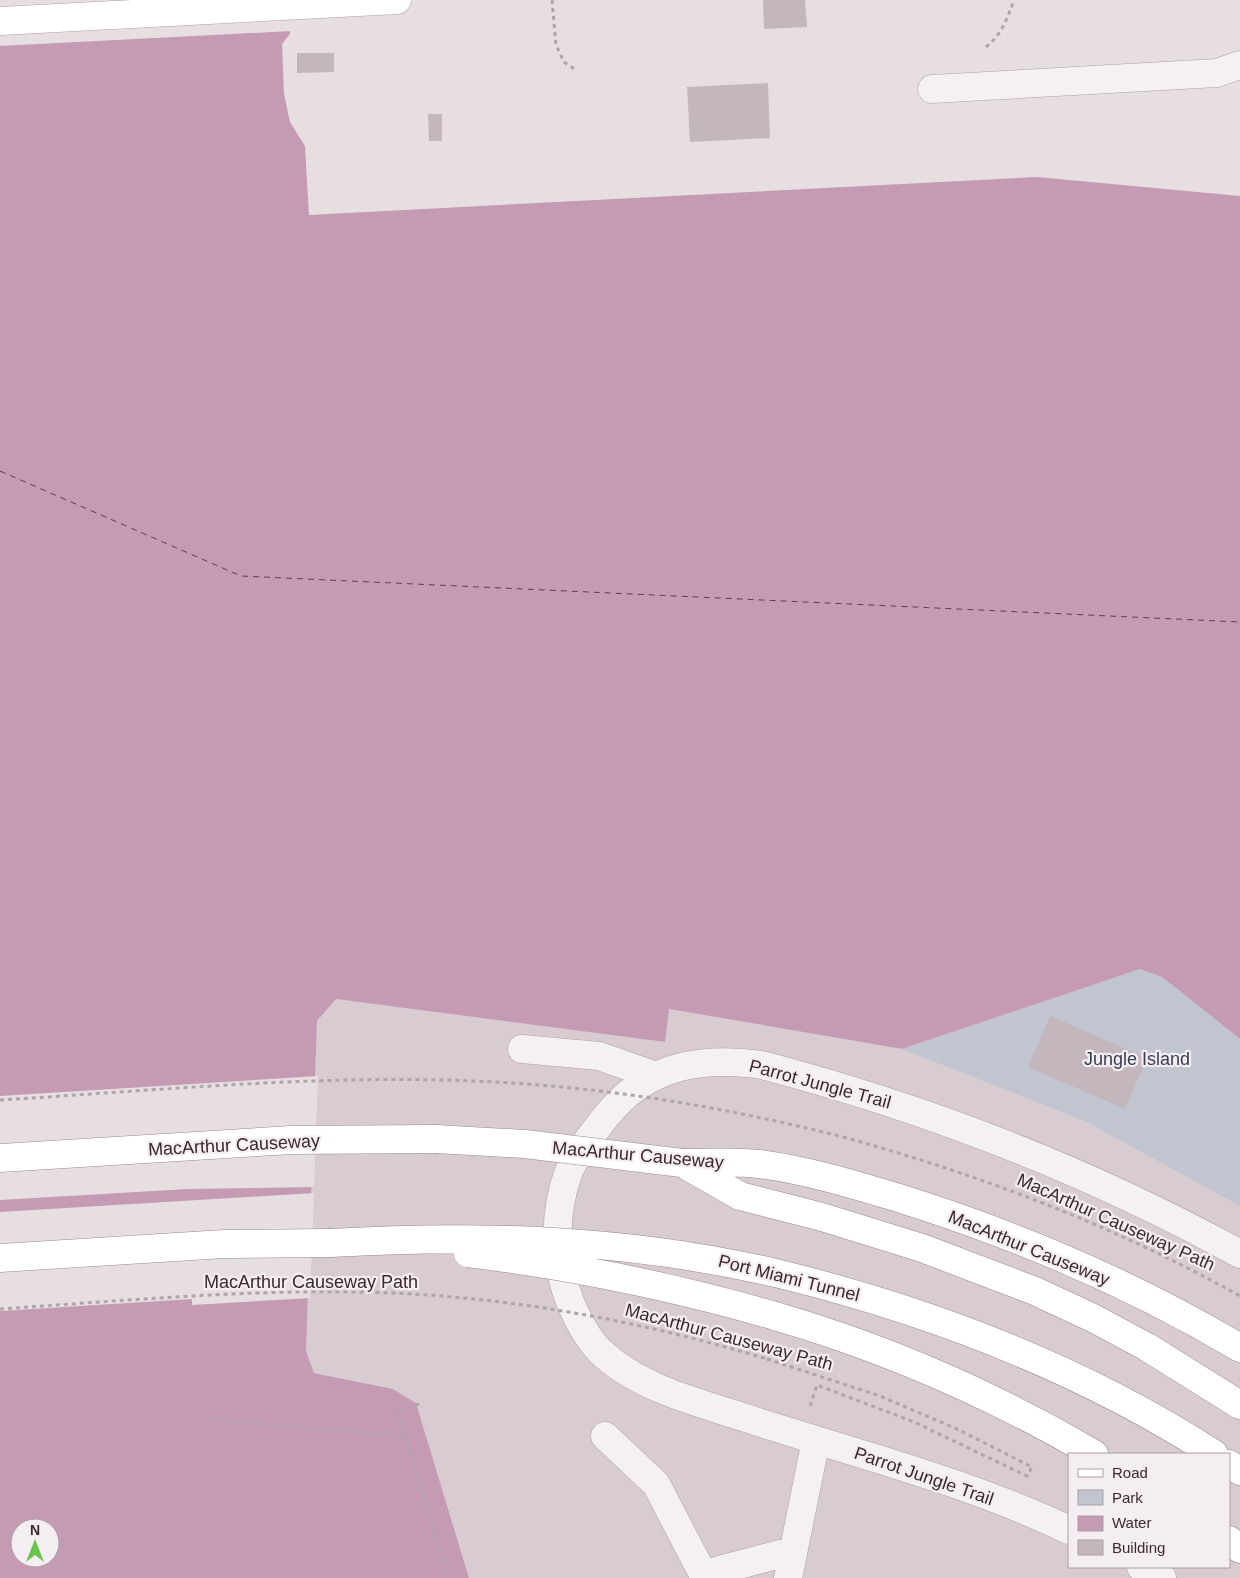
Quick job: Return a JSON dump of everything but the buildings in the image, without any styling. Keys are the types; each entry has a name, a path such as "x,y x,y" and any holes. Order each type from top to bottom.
{"main road":[{"path":"0,21 397,0"},
{"name":"MacArthur Causeway","path":"0,1158 291,1140 436,1139 525,1144 682,1163 758,1164 818,1176 924,1206 1026,1243 1127,1288 1240,1348"},
{"path":"682,1163 740,1196 822,1217 922,1248 1036,1291 1147,1346 1240,1405"},
{"name":"Port Miami Tunnel","path":"330,1243 439,1238 607,1244 725,1261 784,1274 914,1311 1012,1348 1109,1394 1212,1453"},
{"path":"0,1258 224,1244 330,1243 441,1250 544,1264 654,1285 775,1316 844,1340 944,1379 1040,1424 1092,1453"},
{"path":"1230,1541 1240,1549"}],"street":[{"path":"932,89 1211,74 1240,65"},
{"path":"522,1050 598,1056 628,1064 656,1076"},
{"name":"Parrot Jungle Trail","path":"1068,1530 816,1427 669,1391 627,1373 599,1351 578,1320 563,1279 559,1257 559,1210 570,1170 590,1137 612,1109 640,1085 656,1076 671,1070 707,1063 743,1063 762,1066 848,1089 971,1130 1070,1170 1142,1203 1240,1254"},
{"path":"788,1578 816,1427"},
{"path":"604,1436 656,1484 704,1576 792,1551"},
{"path":"1144,1568 1162,1578"}],"path":[{"path":"552,0 556,45 564,62 577,71"},
{"path":"986,47 996,39 1004,27 1014,0"},
{"name":"MacArthur Causeway Path","path":"0,1100 277,1083 382,1080 494,1082 553,1086 669,1101 784,1122 926,1161 1027,1196 1122,1236 1240,1296"},
{"name":"MacArthur Causeway Path","path":"0,1308 323,1292 430,1296 515,1304 607,1319 689,1337 847,1384 982,1441 1032,1467 1027,1476 914,1422 817,1385 808,1411 816,1427"},
{"path":"419,1404 397,1411 448,1578"},
{"path":"209,1419 405,1436"}],"shaded area":[{"path":"336,999 665,1042 668,1009 902,1049 1240,1039 1240,1578 469,1578 416,1403 393,1389 314,1373 306,1351 317,1021"}],"green space":[{"name":"Jungle Island","path":"1140,969 1162,977 1240,1039 1240,1206 1087,1122 902,1049"}],"water":[{"path":"0,0 288,0 290,34 282,44 284,94 290,122 305,146 309,215 1037,177 1240,196 1240,1039 1162,977 1140,969 902,1049 669,1009 665,1042 336,999 317,1021 306,1351 314,1373 393,1389 416,1403 469,1578 0,1578"}],"pier":[{"path":"0,0 289,0 291,31 0,46"},
{"path":"318,1076 314,1187 188,1189 0,1200 0,1096"},
{"path":"314,1193 310,1298 192,1305 192,1299 0,1311 0,1212"}],"ferry route":[{"path":"0,471 241,576 1240,622"}]}
